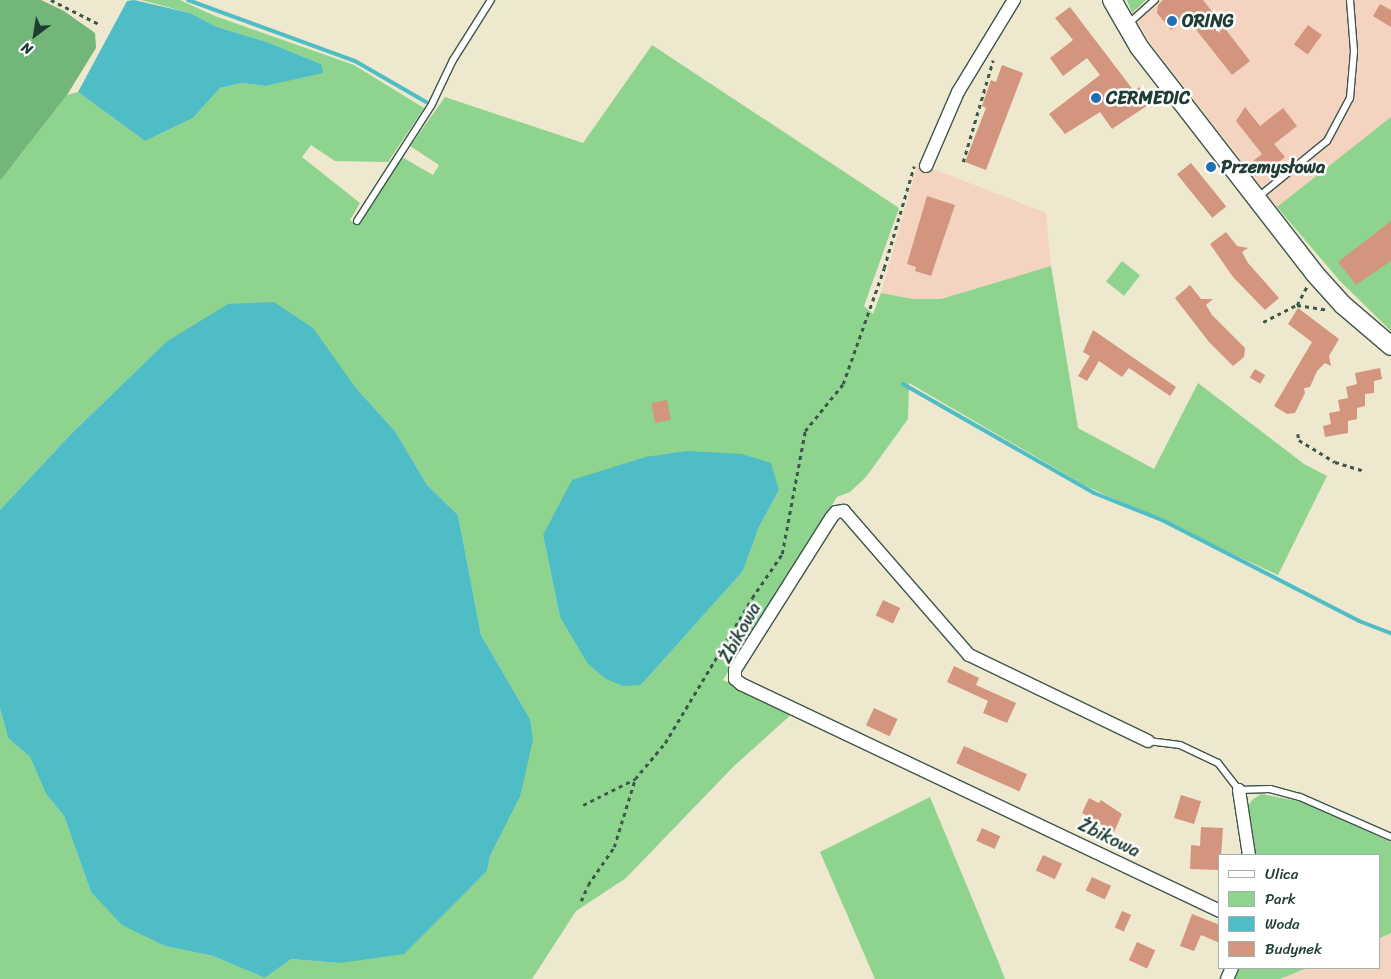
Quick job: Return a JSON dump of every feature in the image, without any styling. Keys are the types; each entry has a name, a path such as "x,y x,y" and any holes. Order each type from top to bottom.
{"street":[{"path":"921,164 958,92 1014,0"},
{"path":"1112,0 1125,25 1256,199 1329,290 1391,346"},
{"name":"Żbikowa","path":"1148,741 969,655 844,511 836,512 831,518 735,670 735,679 741,684 1218,910"},
{"path":"1239,790 1249,854"}],"lane":[{"path":"356,220 432,104 453,60 491,0"},
{"path":"1125,25 1155,0"},
{"path":"1256,199 1327,141 1350,98 1354,51 1350,0"},
{"path":"1148,741 1180,745 1218,763 1239,790 1270,789 1300,797 1391,836"}],"path":[{"path":"51,0 99,24"},
{"path":"963,162 995,55"},
{"path":"581,901 588,885 614,847 636,779 664,743 752,598 782,554 805,431 843,384 921,164"},
{"path":"1263,322 1297,305 1309,282"},
{"path":"1297,305 1336,312"},
{"path":"1298,434 1299,440 1335,462 1365,471"},
{"path":"583,805 636,779"}],"shaded area":[{"path":"1147,0 1391,0 1391,117 1277,207 1151,44 1132,13"},
{"path":"918,163 1046,213 1051,266 941,299 913,299 881,293"},
{"path":"1391,933 1391,979 1280,979 1305,969 1381,969 1381,938"}],"green space":[{"path":"0,0 41,0 64,11 95,33 96,48 67,95 0,181"},
{"path":"141,0 180,0 215,16 354,65 424,108 388,162 335,161 311,145 302,157 360,203 350,220 357,225 402,157 433,175 439,165 410,146 445,97 583,143 652,45 899,208 864,306 873,314 881,293 913,299 941,299 1051,266 1078,428 1154,469 1198,383 1304,464 1327,476 1278,575 1086,486 909,383 908,419 866,477 850,492 837,497 723,680 793,713 734,766 626,878 576,911 532,979 0,979 0,708 8,738 30,757 46,794 64,816 91,892 165,946 213,956 265,978 291,959 340,963 449,908 487,871 490,856 520,797 530,719 481,635 458,515 427,485 395,431 355,387 166,342 71,434 0,510 0,181 67,95 78,92 145,141 193,118 220,88 242,83 265,86 321,64 267,42 217,27 190,13","holes":["645,457 779,490 759,527 743,571 641,685 560,617 543,535 613,468"]},
{"path":"1127,0 1146,0 1132,13"},
{"path":"1391,117 1391,331 1340,281 1277,207"},
{"path":"1122,261 1140,275 1124,296 1106,281"},
{"path":"1261,794 1303,802 1391,842 1391,933 1381,938 1381,854 1253,854 1246,810 1252,800"},
{"path":"930,797 1005,979 875,979 820,852"},
{"path":"1239,969 1305,969 1280,979 1235,979"}],"water":[{"path":"134,0 190,13 217,27 267,42 321,64 323,73 265,86 242,83 220,88 193,118 145,141 78,92 127,1"},
{"path":"274,302 313,328 355,387 395,431 427,485 458,515 481,635 530,719 533,740 520,797 490,856 487,871 404,954 340,963 291,959 265,978 213,956 165,946 122,925 91,892 64,816 46,794 30,757 8,738 0,708 0,510 71,434 166,342 228,304"},
{"path":"687,451 742,454 771,463 779,490 759,527 743,571 641,685 623,686 606,679 588,664 560,617 543,535 572,480 645,457"}],"building":[{"path":"1163,0 1203,0 1250,61 1232,75 1186,17 1171,30 1157,13 1158,5"},
{"path":"1380,4 1391,10 1391,27 1373,16"},
{"path":"1070,7 1134,91 1139,87 1151,103 1112,129 1100,112 1065,134 1049,114 1100,75 1087,58 1063,76 1050,58 1073,40 1055,18"},
{"path":"1308,25 1322,35 1308,54 1294,44"},
{"path":"1002,65 1023,73 986,170 965,162 986,108 982,106 991,80 996,82"},
{"path":"1245,107 1260,126 1283,108 1297,126 1274,144 1285,157 1264,175 1253,161 1262,154 1236,121"},
{"path":"1191,163 1226,207 1212,218 1177,174"},
{"path":"927,196 955,205 931,276 915,271 916,267 907,264"},
{"path":"1391,221 1391,261 1356,285 1338,262"},
{"path":"1226,232 1237,246 1248,248 1242,252 1248,263 1279,298 1265,310 1233,277 1210,244"},
{"path":"1190,285 1201,299 1213,299 1206,305 1212,315 1245,348 1244,357 1233,366 1209,342 1175,298"},
{"path":"1298,308 1339,339 1329,356 1331,366 1325,363 1317,371 1310,387 1304,388 1305,393 1295,413 1287,414 1274,406 1312,342 1288,324"},
{"path":"1093,330 1176,387 1170,396 1129,368 1122,377 1099,361 1087,381 1078,376 1090,356 1083,352"},
{"path":"1380,368 1382,379 1374,381 1374,393 1365,394 1365,406 1357,408 1357,419 1348,421 1348,433 1325,437 1323,426 1331,424 1329,413 1340,411 1338,400 1348,398 1346,387 1357,384 1355,373"},
{"path":"1255,369 1265,375 1260,384 1250,378"},
{"path":"667,400 671,420 655,423 651,403"},
{"path":"883,600 900,608 893,623 876,615"},
{"path":"954,666 979,678 976,685 1016,703 1007,723 983,713 988,701 947,682"},
{"path":"874,708 898,719 890,736 866,725"},
{"path":"964,746 1027,774 1019,791 956,763"},
{"path":"1181,795 1201,801 1194,824 1174,818"},
{"path":"1089,798 1099,803 1101,800 1122,814 1114,832 1082,813"},
{"path":"1201,827 1223,828 1221,854 1218,854 1218,870 1190,869 1191,845 1200,846"},
{"path":"982,828 1000,836 995,849 976,841"},
{"path":"1043,855 1062,864 1055,879 1036,870"},
{"path":"1092,877 1111,886 1105,899 1086,891"},
{"path":"1122,911 1131,915 1124,932 1115,927"},
{"path":"1192,914 1218,924 1218,942 1201,935 1194,951 1180,946"},
{"path":"1137,942 1155,950 1147,968 1129,960"}],"waterway":[{"path":"188,0 355,61 426,102"},
{"path":"903,384 1094,493 1162,520 1359,621 1391,633"}],"place":[{"name":"ORING","path":"1172,21"},
{"name":"CERMEDIC","path":"1096,98"},
{"name":"Przemysłowa","path":"1211,167"}]}
